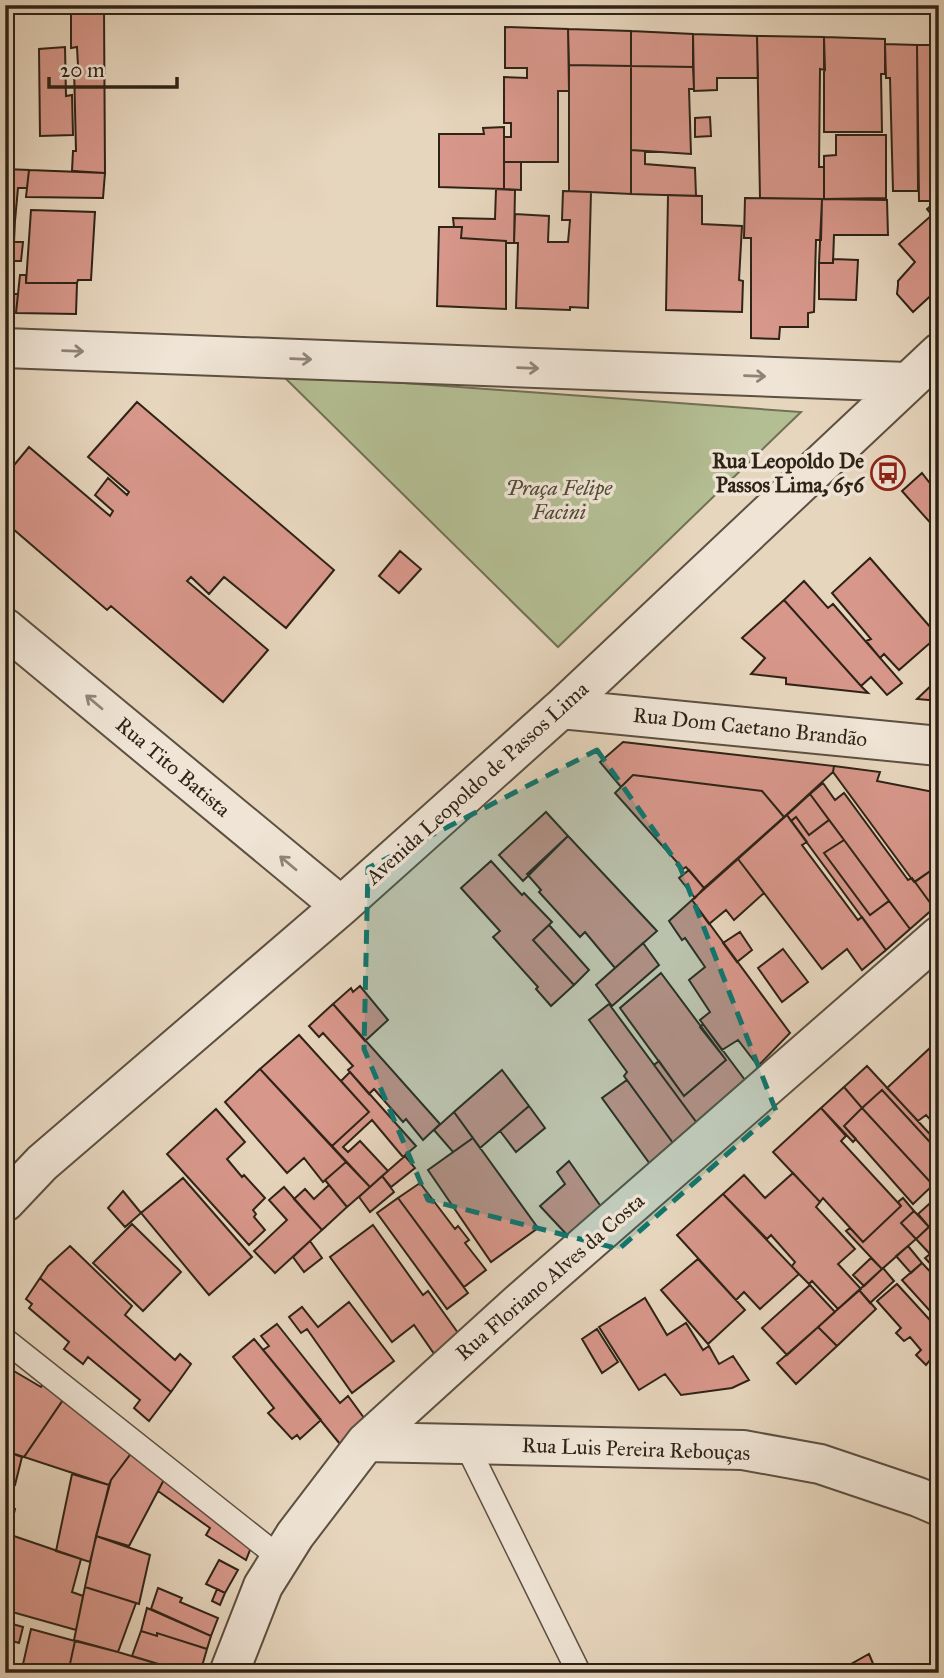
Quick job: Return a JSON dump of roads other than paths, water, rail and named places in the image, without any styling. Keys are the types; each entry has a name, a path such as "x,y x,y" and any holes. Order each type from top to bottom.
{"street":[{"path":"5,348 907,382"},
{"name":"Avenida Leopoldo de Passos Lima","path":"5,1202 42,1163 341,906 561,709 939,353"},
{"name":"Rua Tito Batista","path":"5,628 341,906"},
{"name":"Rua Dom Caetano Brandão","path":"561,709 939,746"},
{"name":"Rua Floriano Alves da Costa","path":"229,1673 263,1586 295,1535 366,1442 519,1303 939,936"},
{"name":"Rua Luis Pereira Rebouças","path":"366,1442 743,1450 820,1464 932,1494"}],"lane":[{"path":"5,1340 280,1558"},
{"path":"466,1444 579,1673"}],"place":[{"name":"Rua Leopoldo De Passos Lima, 656","path":"888,473"}],"park label":[{"name":"Praça Felipe Facini","path":"559,500"}]}
